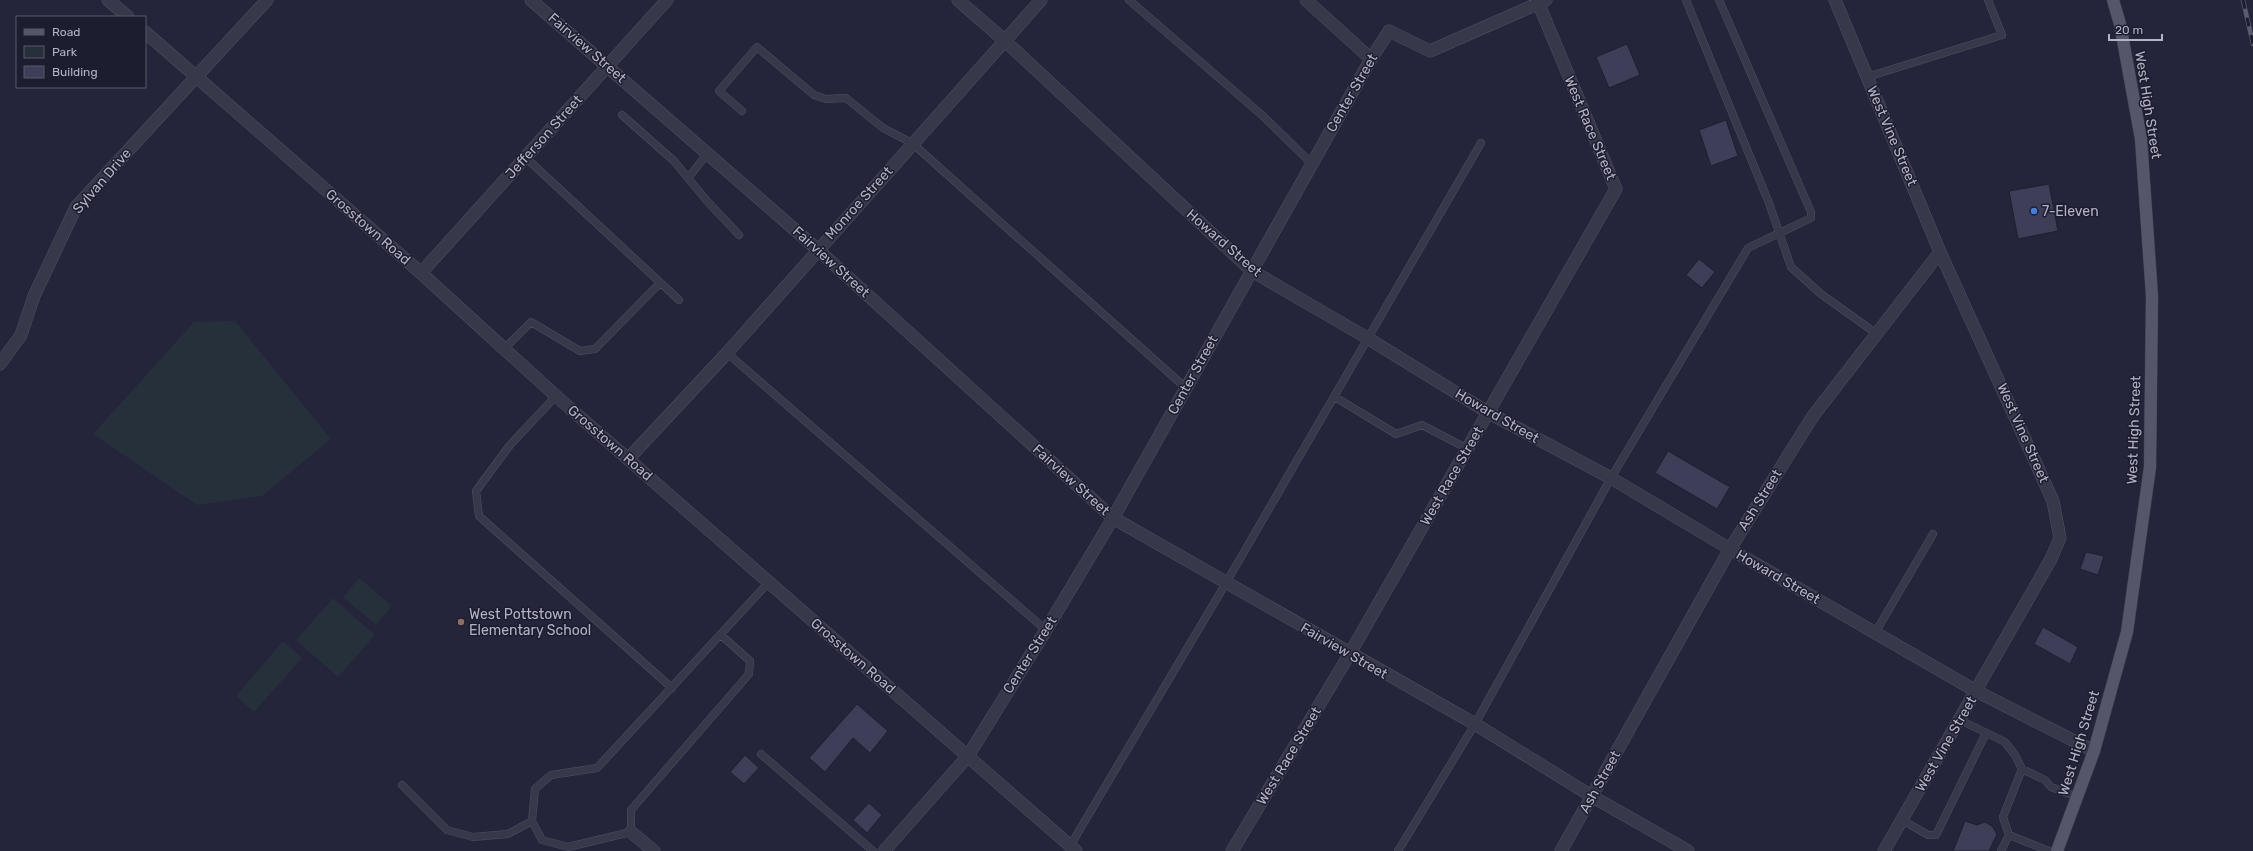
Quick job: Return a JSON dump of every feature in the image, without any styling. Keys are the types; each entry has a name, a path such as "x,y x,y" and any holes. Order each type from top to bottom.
{"main road":[{"name":"West High Street","path":"2057,851 2094,751 2127,632 2150,467 2152,296 2141,139 2120,24 2113,0"}],"street":[{"path":"108,0 127,16"},
{"name":"Sylvan Drive","path":"0,364 21,335 34,296 76,207 267,0"},
{"name":"Fairview Street","path":"531,0 708,153 817,250 1113,518 1349,654 1475,724 1592,797 1688,851"},
{"name":"Jefferson Street","path":"421,273 667,0"},
{"name":"Howard Street","path":"958,0 1004,40 1252,271 1369,339 1489,413 1611,478 1730,550 1976,691 2094,751"},
{"name":"Monroe Street","path":"628,459 727,352 1041,0"},
{"path":"1306,0 1371,59"},
{"name":"West Vine Street","path":"1835,0 1940,252 2053,501 2060,538 2050,559 1960,720 1884,851"},
{"name":"Center Street","path":"884,851 968,756 1046,630 1113,518 1371,59 1389,31 1430,51 1540,1"},
{"name":"West Race Street","path":"1232,851 1349,654 1489,413 1616,189 1540,1"},
{"name":"Grosstown Road","path":"146,33 421,273 556,396 1073,848"},
{"name":"Ash Street","path":"1561,851 1730,550 1813,416 1940,252"},
{"path":"631,832 654,851"}],"lane":[{"path":"1129,0 1262,116 1312,164"},
{"path":"1686,0 1780,234 1791,266 1821,294 1877,334"},
{"path":"1398,851 1475,724 1611,478 1748,248 1809,221 1812,212 1719,0"},
{"path":"1867,77 2002,35 1988,0"},
{"path":"742,111 719,91 757,47 814,95 826,99 846,98 883,128 912,143 1186,388"},
{"path":"622,115 674,160 688,178 739,235"},
{"path":"1073,848 1369,339 1481,143"},
{"path":"688,178 708,153"},
{"path":"525,157 679,300"},
{"path":"504,349 531,322 580,351 594,349 660,283"},
{"path":"727,352 1046,630"},
{"path":"556,396 510,445 476,491 479,516 672,688"},
{"path":"1335,397 1396,434 1422,424 1468,449"},
{"path":"1875,633 1933,534"},
{"path":"721,635 750,661 749,674 631,810 631,832 613,838 568,847 542,840 532,820 535,789 551,775 597,768 769,582"},
{"path":"1960,720 2005,742 2015,755 2022,769 2045,780 2051,787 2078,797"},
{"path":"1902,820 1928,835 1936,835 1986,733"},
{"path":"761,754 873,851"},
{"path":"2001,851 2009,835 2003,817 2022,769"},
{"path":"402,785 447,830 473,837 508,834 532,820"},
{"path":"2009,835 2049,851"}],"green space":[{"path":"235,321 331,439 262,496 197,505 93,434 194,322"},
{"path":"359,578 392,606 376,625 343,597"},
{"path":"333,598 375,635 338,677 296,640"},
{"path":"283,641 302,658 254,712 236,696"}],"building":[{"path":"1627,44 1640,75 1609,88 1596,57"},
{"path":"1726,120 1738,156 1711,166 1699,130"},
{"name":"7-Eleven","path":"2049,184 2058,231 2018,239 2009,191"},
{"path":"1699,259 1715,272 1702,288 1686,275"},
{"path":"1668,451 1730,487 1717,509 1655,473"},
{"path":"2086,552 2104,556 2098,575 2080,569"},
{"path":"2043,627 2078,647 2070,664 2034,644"},
{"path":"857,704 888,731 870,753 853,738 825,772 809,758"},
{"path":"745,755 759,768 744,784 730,772"},
{"path":"869,803 882,815 867,833 853,820"},
{"path":"1965,821 1977,825 1985,822 1992,826 1997,834 1989,851 1953,851"}],"railway":[{"path":"2243,0 2253,44"}],"place":[{"name":"7-Eleven","path":"2034,211"},
{"name":"West Pottstown Elementary School","path":"461,622"}]}
